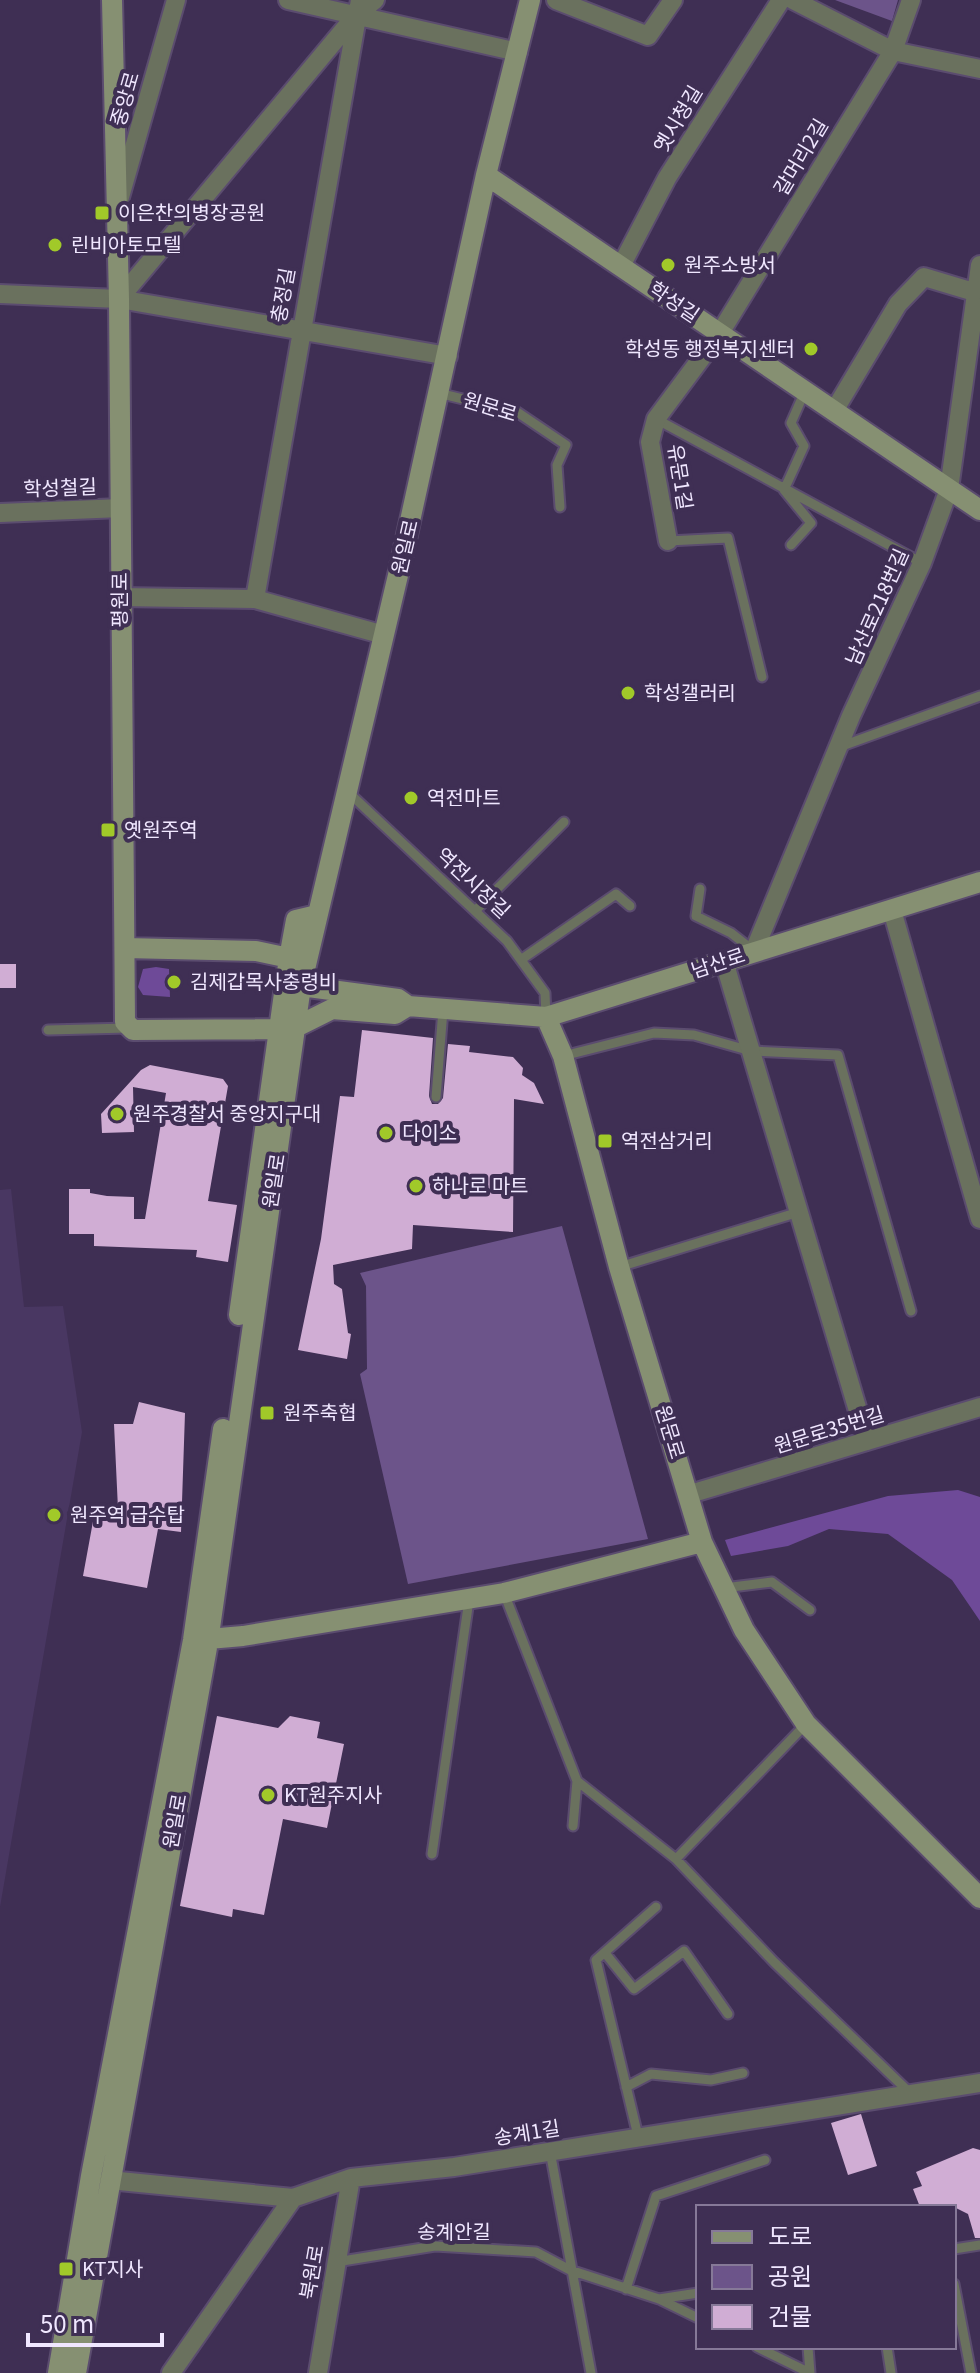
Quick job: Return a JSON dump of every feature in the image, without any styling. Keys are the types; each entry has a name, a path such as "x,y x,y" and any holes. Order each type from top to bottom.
{"street":[{"name":"평원로","path":"112,0 119,299 119,597 125,1022 128,1028"},
{"name":"중앙로","path":"117,210 176,0"},
{"path":"288,0 358,7 518,52"},
{"path":"119,299 358,7 375,0"},
{"name":"원일로","path":"58,2373 91,2176 200,1641 274,1083 348,792 448,356 486,175 530,0"},
{"path":"556,0 648,36 673,0"},
{"name":"옛시청길","path":"621,266 675,165 781,0"},
{"path":"793,0 893,51 980,69"},
{"name":"갈머리2길","path":"720,333 893,51 911,0"},
{"name":"충정길","path":"255,599 358,7"},
{"name":"학성길","path":"486,175 980,510"},
{"name":"남산로218번길","path":"754,951 842,746 851,716 922,563 949,489 980,265"},
{"path":"834,411 898,304 924,277 974,292"},
{"path":"0,294 119,299 448,356"},
{"name":"유문1길","path":"668,541 650,442 656,419 720,333"},
{"name":"학성철길","path":"0,513 121,508"},
{"path":"119,597 255,599 384,635"},
{"name":"남산로","path":"546,1017 980,882"},
{"path":"892,910 980,1219"},
{"path":"289,1028 289,958 296,920 317,915"},
{"path":"125,948 256,951 289,958"},
{"path":"289,958 301,986 398,999 408,1006 546,1017"},
{"path":"724,961 867,1441"},
{"path":"128,1028 289,1028 332,1009 395,1014 408,1006"},
{"name":"원문로","path":"546,1017 563,1056 619,1267 702,1542 744,1630 806,1724 980,1898"},
{"name":"원일로","path":"76,2373 247,1353 289,1028"},
{"name":"원문로35번길","path":"690,1494 980,1407"},
{"path":"200,1641 504,1593 702,1542"},
{"name":"송계1길","path":"293,2198 351,2178 550,2151 980,2083"},
{"name":"북원로","path":"318,2373 351,2178"},
{"path":"109,2180 293,2198 171,2373"}],"lane":[{"path":"784,490 804,446 791,423 805,391"},
{"name":"원문로","path":"438,393 517,412 566,445 557,465 560,507"},
{"path":"656,419 922,563"},
{"path":"784,490 811,523 791,545"},
{"name":"유문1길","path":"668,541 728,538 762,677"},
{"path":"842,746 980,696"},
{"name":"역전시장길","path":"348,792 477,909 522,959 545,993 546,1017"},
{"path":"477,909 564,822"},
{"path":"700,889 696,916 731,933 754,951"},
{"path":"522,959 616,894 630,906"},
{"path":"436,1097 443,1010"},
{"path":"48,1030 128,1028"},
{"path":"563,1056 654,1033 694,1035 751,1051 838,1055 911,1311"},
{"path":"619,1267 799,1212"},
{"path":"724,1588 772,1582 810,1610"},
{"path":"504,1593 577,1781 573,1826"},
{"path":"432,1854 470,1597"},
{"path":"676,1859 806,1724"},
{"path":"577,1781 676,1859 774,1962 913,2095"},
{"path":"638,2136 596,1960 656,1907"},
{"path":"605,1953 634,1989 684,1951 728,2014"},
{"path":"626,2087 651,2074 711,2080 743,2073"},
{"path":"550,2151 591,2373"},
{"path":"626,2289 656,2196 765,2160"},
{"path":"956,2249 980,2245"},
{"name":"송계안길","path":"336,2262 435,2246 536,2252 570,2270 659,2299 696,2317"},
{"name":"송계안길","path":"659,2299 696,2293"},
{"path":"956,2294 971,2373"},
{"path":"761,2349 810,2373"},
{"path":"808,2349 810,2373"},
{"path":"887,2349 891,2373"}],"shaded area":[{"path":"143,969 169,969 170,997 143,995 138,987"},
{"path":"11,1189 24,1307 63,1306 82,1432 0,1907 0,1190"},
{"path":"958,1490 980,1497 980,1621 952,1580 888,1534 829,1529 788,1546 731,1556 725,1540 888,1496"}],"green space":[{"path":"835,0 898,0 892,21"},
{"path":"562,1226 648,1539 408,1584 360,1374 367,1369 366,1286 360,1273"}],"building":[{"path":"0,964 16,964 16,988 0,988"},
{"path":"362,1030 433,1038 429,1096 432,1104 438,1104 443,1098 448,1044 470,1046 469,1052 513,1057 523,1068 522,1075 534,1083 544,1104 514,1099 513,1232 413,1225 412,1249 333,1265 334,1284 342,1289 348,1333 351,1334 347,1359 298,1350 321,1239 340,1096 354,1097"},
{"path":"150,1065 223,1079 228,1086 208,1201 237,1205 228,1262 196,1257 197,1250 94,1246 94,1234 69,1234 69,1189 90,1189 90,1193 134,1197 134,1219 145,1219 166,1093 133,1087 134,1132 102,1133 101,1114 141,1070"},
{"path":"139,1402 185,1413 181,1532 158,1529 147,1588 83,1576 96,1505 118,1509 114,1424 133,1424"},
{"name":"KT원주지사","path":"217,1716 278,1728 290,1716 320,1722 317,1738 344,1744 327,1828 283,1819 264,1915 233,1909 232,1917 180,1906"},
{"path":"861,2114 877,2166 848,2175 831,2123"},
{"path":"973,2148 980,2150 980,2238 975,2238 968,2214 956,2205 919,2205 913,2189 922,2186 916,2172"}],"place":[{"name":"이은찬의병장공원","path":"102,213"},
{"name":"린비아토모텔","path":"55,245"},
{"name":"원주소방서","path":"668,265"},
{"name":"학성동 행정복지센터","path":"811,349"},
{"name":"학성갤러리","path":"628,693"},
{"name":"역전마트","path":"411,798"},
{"name":"옛원주역","path":"108,830"},
{"name":"김제갑목사충령비","path":"174,982"},
{"name":"원주경찰서 중앙지구대","path":"117,1114"},
{"name":"다이소","path":"386,1133"},
{"name":"역전삼거리","path":"605,1141"},
{"name":"하나로 마트","path":"416,1186"},
{"name":"원주축협","path":"267,1413"},
{"name":"원주역 급수탑","path":"54,1515"},
{"name":"KT원주지사","path":"268,1795"},
{"name":"KT지사","path":"66,2269"}]}
